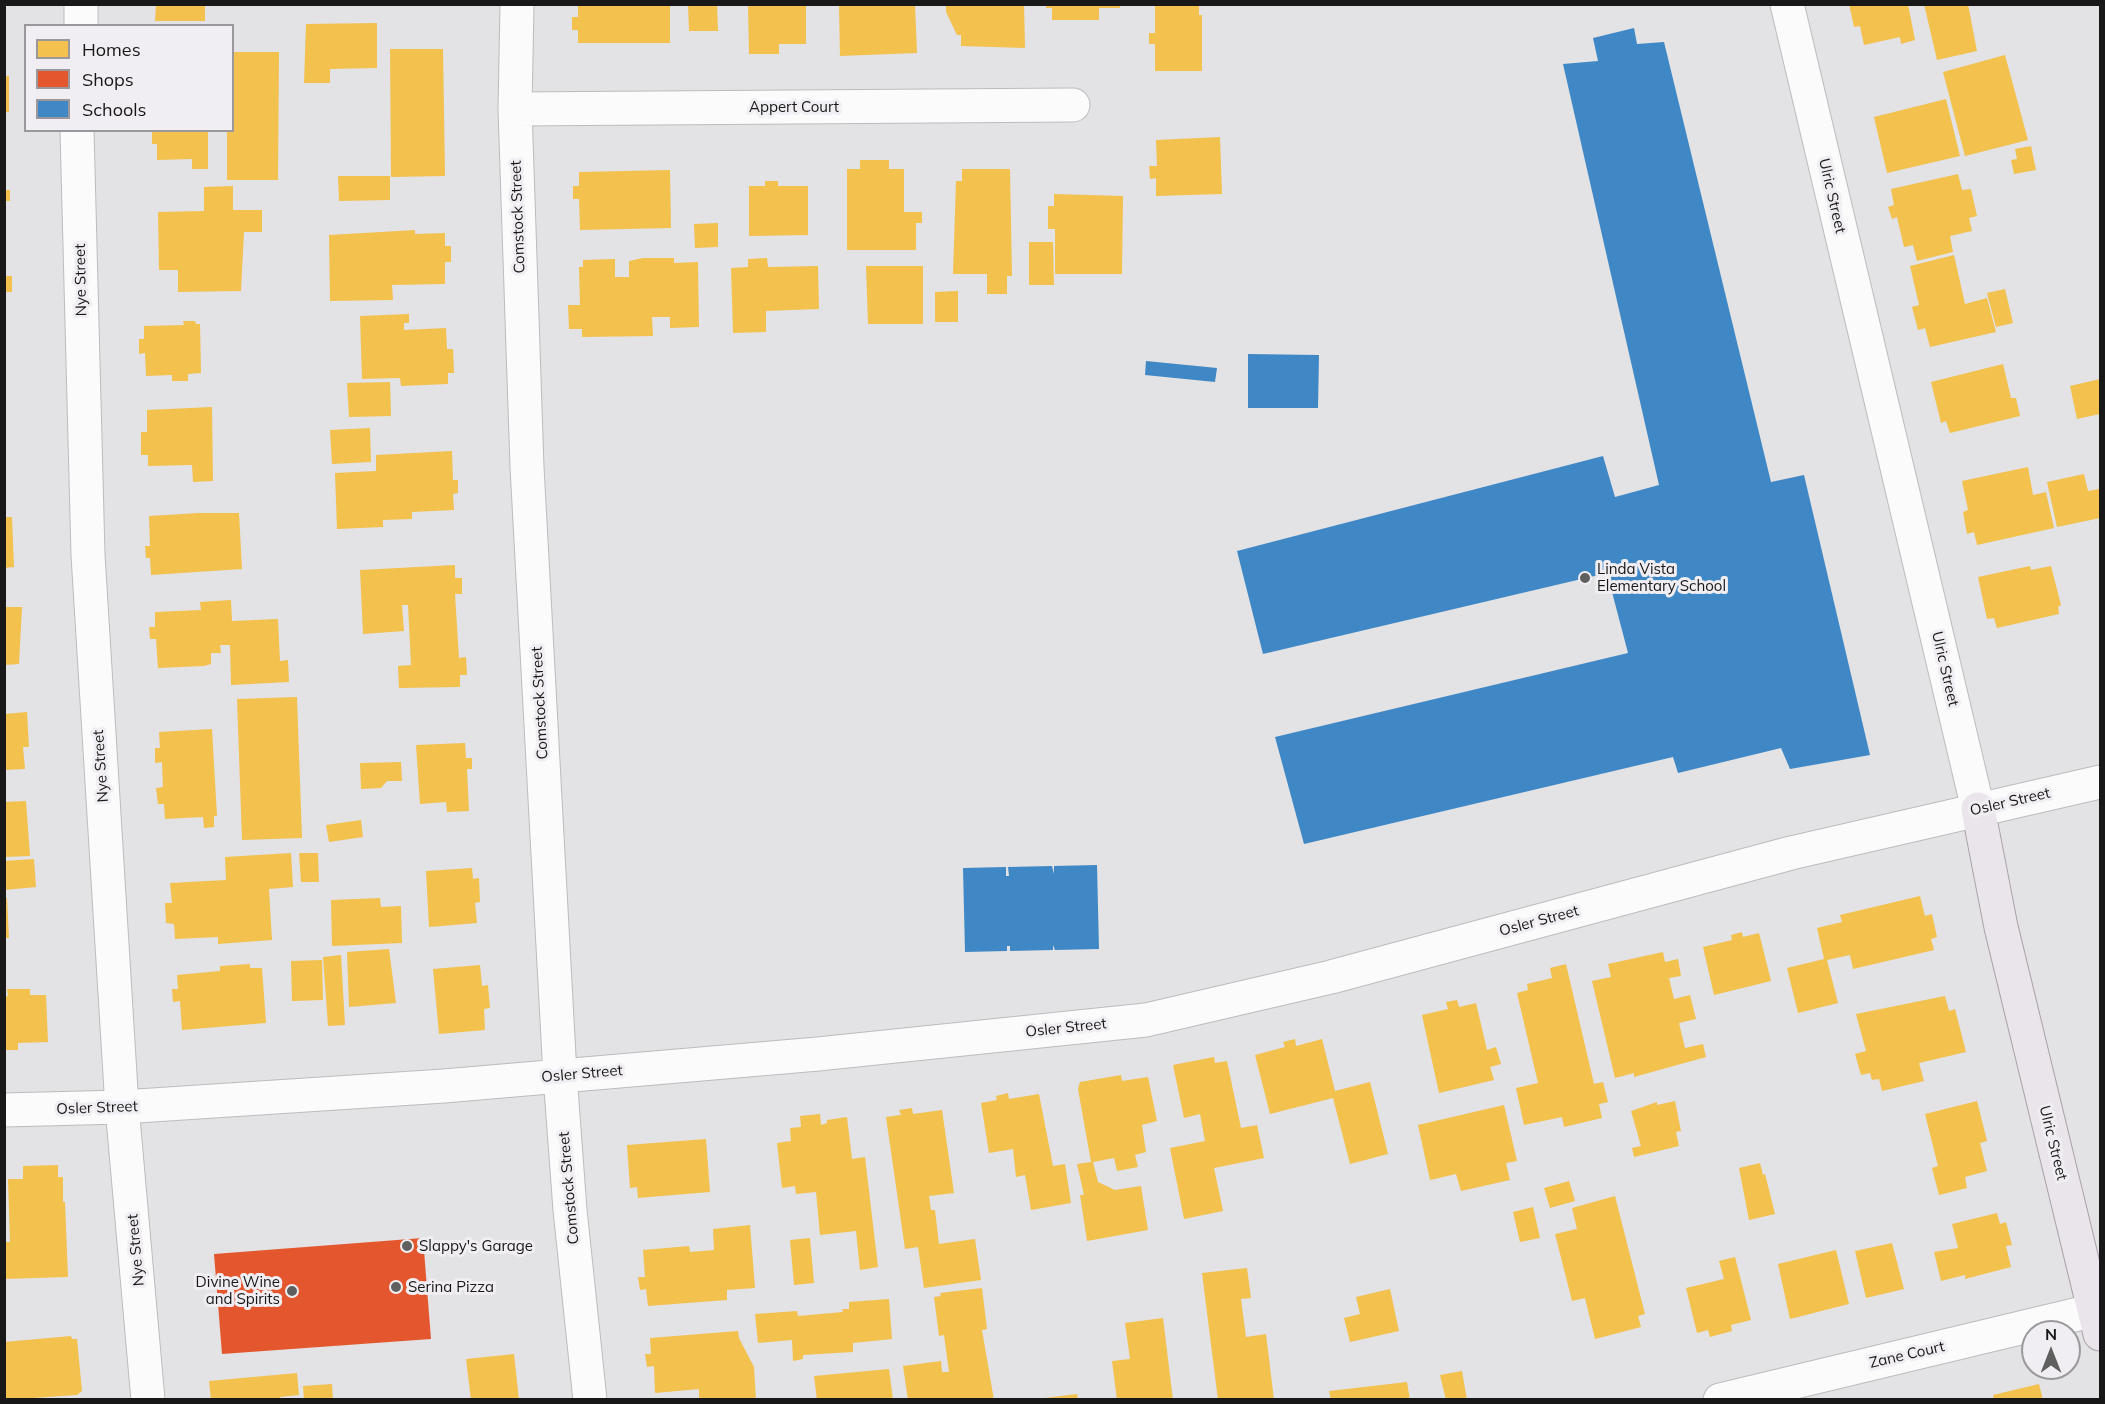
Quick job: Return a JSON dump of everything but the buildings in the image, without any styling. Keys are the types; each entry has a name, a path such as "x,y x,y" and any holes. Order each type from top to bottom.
{"main road":[{"name":"Ulric Street","path":"1978,809 2001,927 2098,1322"}],"street":[{"path":"81,4 81,24"},
{"name":"Comstock Street","path":"517,4 515,109 527,467 560,1075 570,1210 590,1400"},
{"name":"Ulric Street","path":"1786,4 1978,809"},
{"name":"Appert Court","path":"515,109 1073,105"},
{"name":"Nye Street","path":"77,132 88,555 122,1107 148,1400"},
{"name":"Osler Street","path":"4,1110 122,1107 433,1087 818,1054 1146,1020 1331,977 1791,854 2100,782"},
{"name":"Zane Court","path":"1720,1400 2098,1322"}],"place":[{"name":"Linda Vista Elementary School","path":"1585,578"},
{"name":"Slappy's Garage","path":"407,1246"},
{"name":"Serina Pizza","path":"396,1287"},
{"name":"Divine Wine and Spirits","path":"292,1291"}]}
